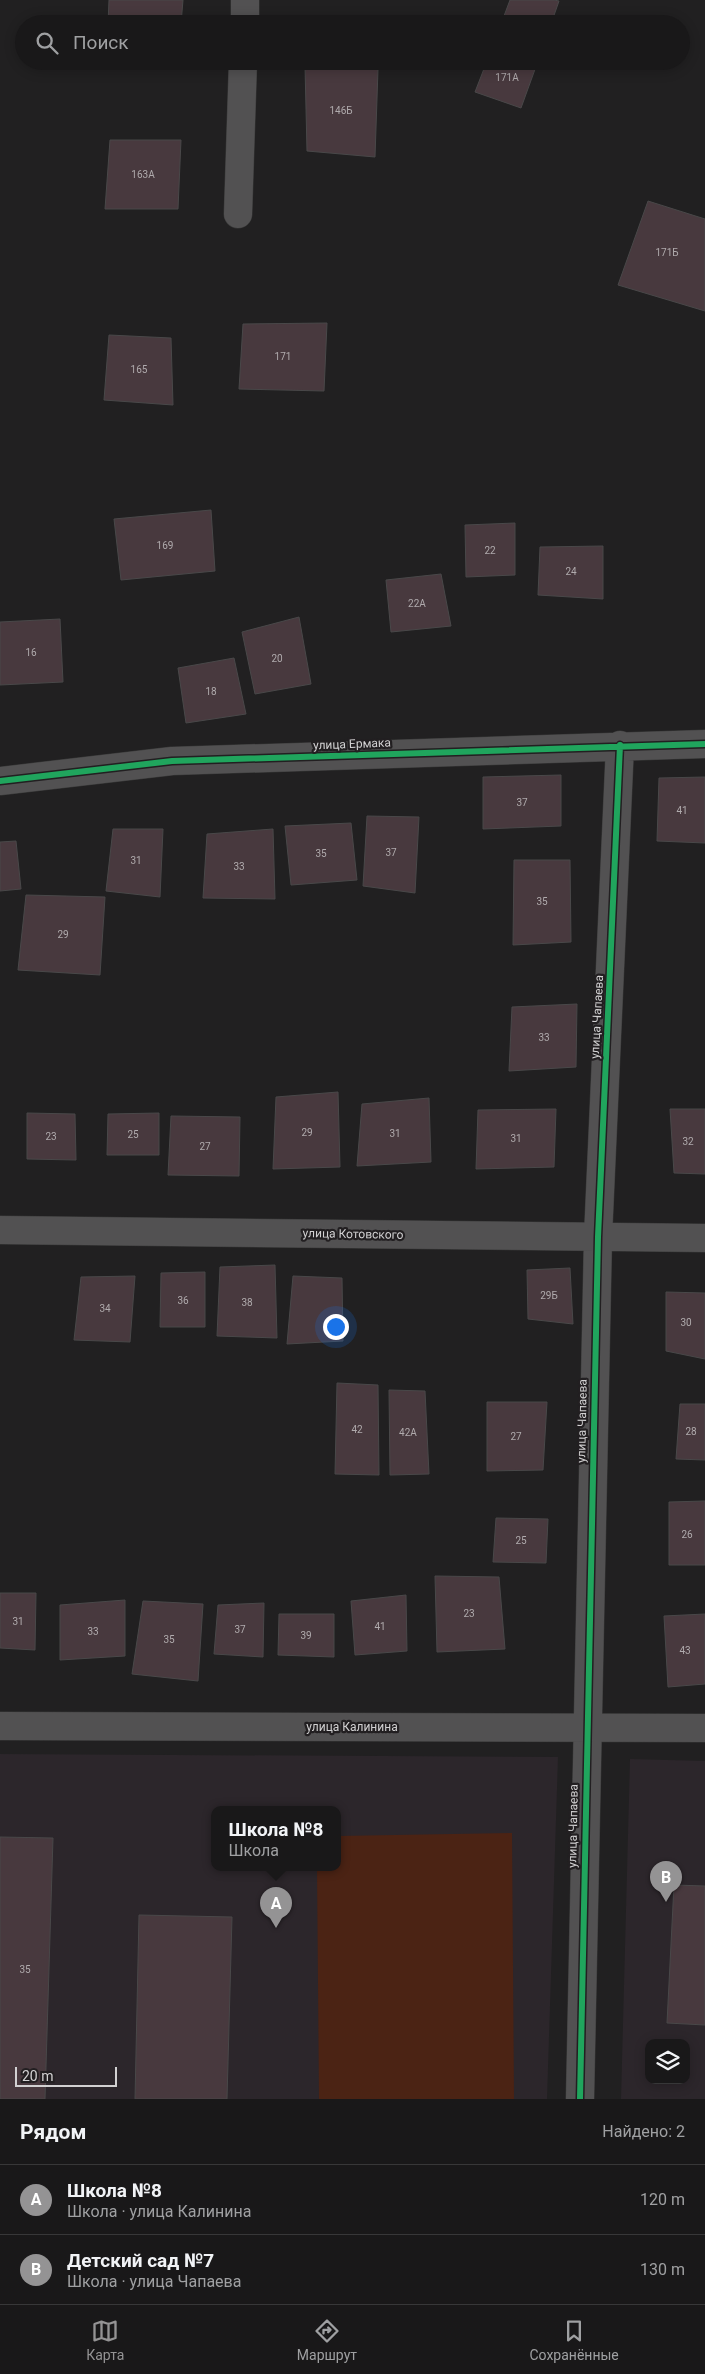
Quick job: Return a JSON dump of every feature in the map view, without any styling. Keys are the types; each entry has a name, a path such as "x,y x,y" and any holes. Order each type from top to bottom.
{"street":[{"path":"245,0 245,15"},
{"path":"238,214 243,70"},
{"name":"улица Ермака","path":"0,781 172,761 620,745 705,744"},
{"name":"улица Чапаева","path":"580,2099 586,1728 598,1237 620,745"},
{"name":"улица Котовского","path":"0,1230 705,1238"},
{"name":"улица Калинина","path":"0,1726 705,1728"}],"shaded area":[{"path":"0,1754 558,1757 547,2099 0,2099"},
{"path":"630,1759 705,1761 705,2099 621,2099"},
{"path":"512,1833 514,2099 319,2099 317,1871 341,1871 341,1836"}],"building":[{"path":"109,0 183,0 182,15 108,15"},
{"path":"510,0 559,1 554,15 504,15"},
{"path":"305,70 378,70 375,157 307,151"},
{"path":"484,70 535,70 521,108 475,92"},
{"path":"110,140 181,140 178,209 105,209"},
{"path":"648,201 705,219 705,311 618,285"},
{"path":"327,323 324,391 239,389 243,324"},
{"path":"109,335 171,338 173,405 104,400"},
{"path":"211,510 215,571 121,580 114,519"},
{"path":"515,523 515,575 466,577 465,525"},
{"path":"603,546 603,599 538,595 540,547"},
{"path":"441,574 451,626 391,632 386,580"},
{"path":"299,617 311,684 255,694 242,632"},
{"path":"60,619 63,682 0,685 0,622"},
{"path":"234,658 246,714 186,723 178,668"},
{"path":"561,775 561,826 483,829 483,777"},
{"path":"705,777 705,843 657,841 659,778"},
{"path":"367,816 419,817 415,893 363,886"},
{"path":"351,823 357,880 291,885 285,826"},
{"path":"113,829 163,829 160,897 106,891"},
{"path":"273,829 275,899 203,898 207,834"},
{"path":"16,841 21,889 0,891 0,842"},
{"path":"514,860 570,860 571,942 513,945"},
{"path":"26,895 105,897 100,975 18,970"},
{"path":"577,1004 576,1067 509,1071 512,1007"},
{"path":"338,1092 340,1167 273,1169 276,1097"},
{"path":"429,1098 431,1162 357,1166 362,1104"},
{"path":"556,1109 554,1167 476,1169 478,1110"},
{"path":"670,1109 705,1109 705,1174 674,1173"},
{"path":"27,1113 75,1114 76,1160 27,1159"},
{"path":"159,1113 159,1155 107,1155 108,1114"},
{"path":"171,1116 240,1117 239,1176 168,1175"},
{"path":"275,1265 277,1338 217,1336 220,1267"},
{"path":"570,1268 573,1324 528,1319 527,1270"},
{"path":"205,1272 205,1327 160,1327 161,1273"},
{"path":"135,1276 130,1342 74,1340 81,1277"},
{"path":"293,1276 342,1278 343,1341 287,1344"},
{"path":"666,1292 705,1293 705,1359 666,1351"},
{"path":"337,1383 378,1385 379,1475 335,1474"},
{"path":"389,1390 425,1391 429,1474 390,1475"},
{"path":"487,1402 547,1402 543,1470 487,1471"},
{"path":"680,1404 705,1404 705,1460 676,1459"},
{"path":"705,1501 705,1565 669,1565 669,1502"},
{"path":"496,1518 548,1519 546,1563 493,1562"},
{"path":"435,1576 499,1577 505,1649 437,1652"},
{"path":"0,1593 36,1593 35,1650 0,1648"},
{"path":"406,1595 407,1651 355,1655 351,1601"},
{"path":"125,1600 125,1656 60,1660 60,1605"},
{"path":"143,1601 203,1604 198,1681 132,1674"},
{"path":"264,1603 263,1657 214,1654 218,1605"},
{"path":"279,1614 334,1614 334,1657 278,1655"},
{"path":"705,1614 705,1684 668,1687 664,1616"},
{"path":"0,1837 53,1838 45,2099 0,2099"},
{"path":"674,1885 705,1886 705,2025 667,2023"},
{"path":"139,1915 232,1917 227,2099 135,2099"}],"cycle path":[{"path":"0,781 172,761 705,744"},
{"path":"580,2099 598,1237 620,745"}],"place":[{"name":"Детский сад №7","path":"666,1902"},
{"name":"Школа №8","path":"276,1928"}]}
